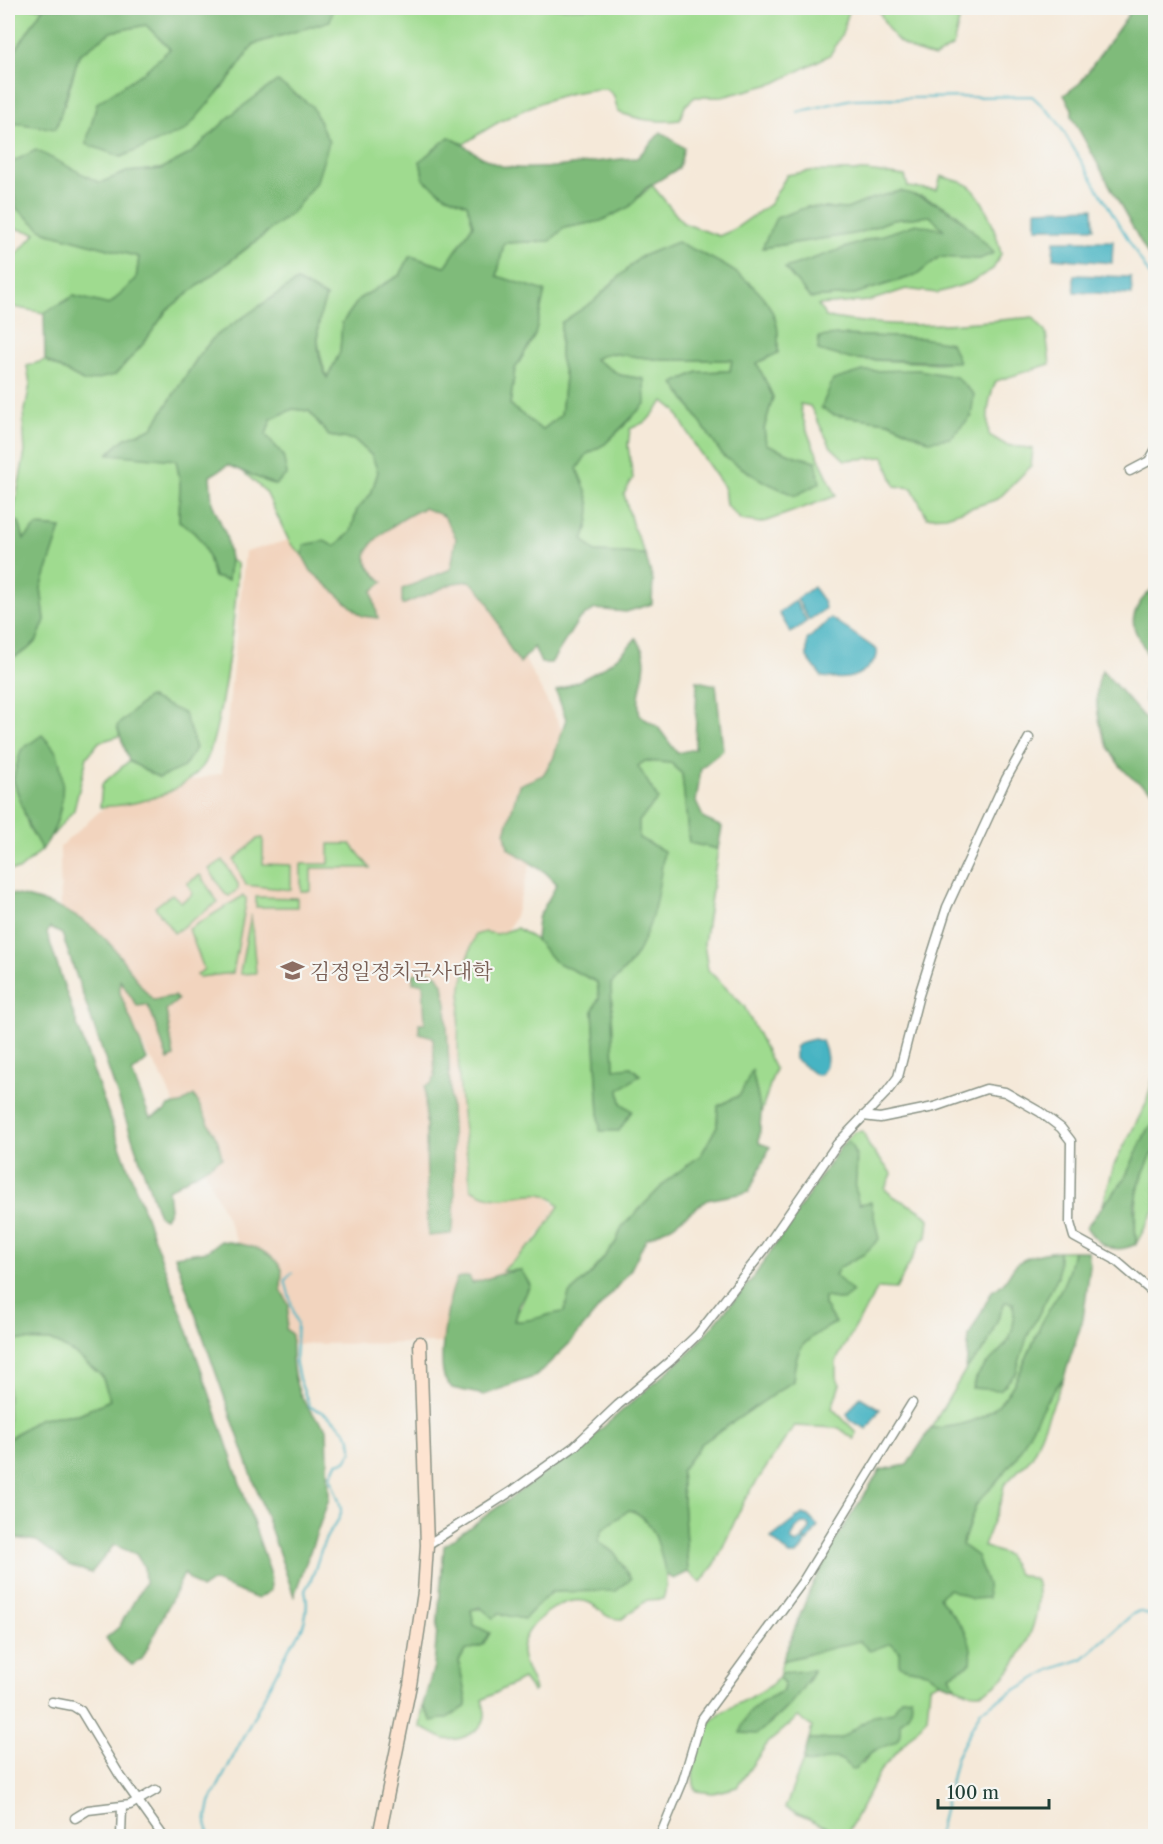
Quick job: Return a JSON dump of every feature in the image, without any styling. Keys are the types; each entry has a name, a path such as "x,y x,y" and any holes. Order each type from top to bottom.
{"street":[{"path":"1130,471 1149,461 1155,449"},
{"path":"427,1545 515,1489 575,1446 698,1334 764,1250 837,1143 886,1093 898,1077 919,995 947,907 1006,779 1029,738"},
{"path":"863,1116 880,1118 934,1107 986,1089 1005,1092 1040,1112 1061,1128 1071,1141 1070,1223 1074,1236 1114,1259 1155,1295"},
{"path":"380,1836 410,1685 424,1592 427,1545 420,1343"},
{"path":"660,1836 683,1781 701,1720 797,1589 912,1403"},
{"path":"52,1702 73,1706 81,1711 119,1774 163,1836"},
{"path":"75,1818 88,1810 122,1807 140,1801 156,1790"},
{"path":"120,1836 122,1807"}],"shaded area":[{"name":"김정일정치군사대학","path":"440,499 567,739 515,916 457,1026 468,1168 543,1191 558,1209 455,1343 284,1344 162,1077 61,911 60,847 111,801 222,773 245,552"}],"green space":[{"path":"8,8 43,8 8,62"},
{"path":"43,8 333,8 330,21 254,44 231,77 186,130 121,157 86,144 97,103 145,71 170,49 146,25 111,32 79,55 56,129 8,122 8,62"},
{"path":"333,8 850,8 842,34 830,55 775,83 722,97 695,97 685,106 680,120 656,121 626,115 618,112 614,96 607,89 588,90 532,106 496,124 464,144 449,137 420,161 424,179 445,195 467,204 473,225 445,268 410,256 400,275 360,298 342,323 340,352 327,379 318,338 319,319 326,297 297,281 214,337 198,357 152,428 124,439 109,453 176,460 180,481 179,521 194,533 203,545 214,577 228,580 230,559 237,564 235,606 227,668 216,730 209,752 203,766 182,785 170,792 143,801 100,807 102,784 129,761 160,778 117,726 120,736 99,742 87,757 74,810 52,836 61,807 13,779 29,827 42,850 19,870 8,870 8,660 27,650 37,640 45,620 41,588 61,528 37,526 24,540 19,522 12,520 25,452 23,421 30,384 27,366 45,360 85,382 144,343 167,310 268,232 277,82 235,112 190,154 161,169 127,172 100,183 74,172 45,232 139,257 136,279 109,305 74,296 44,313 8,306 8,261 36,233 8,227 8,122 14,125 65,104 79,55 111,32 146,25 170,49 145,71 86,143 121,157 231,77 254,44 329,21"},
{"path":"878,8 951,8 959,21 953,46 935,57 906,46 887,28"},
{"path":"1133,8 1155,8 1155,268 1072,117 1072,109 1064,95 1080,83"},
{"path":"277,81 312,106 329,142 317,181 293,212 167,310 144,343 115,375 85,382 45,360 44,313 74,296 109,305 136,279 139,257 45,232 16,208 10,163 36,150 100,183 127,172 161,169 190,154 235,112"},
{"path":"661,132 684,148 679,168 646,188 629,207 601,221 564,228 550,241 504,243 497,276 545,291 535,335 515,369 510,405 542,430 561,415 565,377 560,357 561,323 594,301 640,257 677,242 737,273 751,284 771,309 778,328 778,353 757,363 773,397 764,429 766,444 795,456 816,461 820,483 795,496 761,480 723,456 674,383 698,372 730,371 732,360 663,360 609,353 594,359 620,375 644,379 645,404 605,444 587,454 577,469 588,496 590,512 583,540 595,552 645,554 653,580 652,604 626,612 595,609 579,619 551,663 541,663 534,647 520,663 486,599 469,581 454,583 402,605 402,589 451,569 456,538 444,516 424,508 388,529 375,540 367,552 367,563 370,569 383,582 372,591 378,618 362,616 311,571 303,556 304,545 324,541 335,546 351,532 357,509 371,494 378,472 372,456 355,440 329,436 309,411 293,409 271,419 266,435 283,455 287,474 275,485 228,465 210,476 212,503 226,535 230,559 228,580 214,577 203,545 188,527 179,521 180,481 176,460 108,454 124,439 152,428 198,357 214,337 297,281 326,297 318,328 318,348 327,378 340,352 342,323 360,298 400,275 410,256 445,267 473,225 467,204 445,195 424,180 420,161 449,137 495,164 533,168 637,158"},
{"path":"810,171 866,171 905,176 908,187 937,190 941,176 964,183 978,195 993,226 1001,254 993,269 969,283 937,293 906,289 869,301 818,305 826,317 904,325 955,324 1033,317 1046,333 1050,364 996,381 989,401 988,414 989,435 1006,445 1033,449 1031,466 998,499 946,516 927,517 912,488 895,486 884,457 845,460 831,447 810,406 800,404 810,439 836,496 761,523 741,520 726,505 724,487 696,447 675,410 664,401 647,421 630,429 628,446 633,478 624,494 633,527 645,554 595,552 583,540 590,512 588,496 576,470 587,454 605,444 625,425 643,379 620,375 594,359 609,353 663,360 732,360 730,371 698,372 674,383 723,456 761,480 816,461 795,456 766,444 764,429 773,397 757,363 615,280 594,301 561,323 560,357 565,377 561,415 542,430 510,405 515,369 535,335 497,276 504,243 550,241 564,228 601,221 629,207 652,185 683,223 719,236 733,230 770,204 787,175","holes":["921,196 946,207 961,218 971,234 980,259 939,257 917,275 851,295 810,298 786,268 876,237 945,231 930,216 892,220 859,233 763,248 807,207 847,209 874,198","837,335 922,338 958,361 937,363 850,359","834,415 971,417 929,441 889,422"]},
{"path":"900,191 930,201 953,213 994,253 980,259 939,257 917,275 851,295 810,298 785,268 916,224 944,230 930,216 892,220 859,233 762,248 776,218 807,207 847,209"},
{"path":"837,335 922,338 951,343 959,362 850,359 818,350 819,337"},
{"path":"919,370 956,377 974,394 971,417 950,438 929,441 889,422 834,415 821,408 833,380 863,371"},
{"path":"293,409 309,411 329,436 355,440 372,456 378,472 371,494 357,509 351,532 335,546 305,545 303,556 290,543 266,492 241,470 274,485 283,455 266,435 271,419"},
{"path":"12,520 19,522 24,539 37,526 61,528 41,588 45,620 37,640 27,650 8,660 8,531"},
{"path":"1155,586 1155,716 1149,709 1145,695 1149,667 1147,654 1133,622 1135,611"},
{"path":"636,638 642,648 645,667 639,695 640,716 658,727 677,753 695,749 697,681 716,685 723,750 701,768 696,802 704,819 722,827 718,849 689,843 682,774 671,763 645,761 638,766 658,799 639,821 639,838 664,851 651,921 646,935 633,960 611,984 614,1069 631,1067 640,1075 619,1090 621,1103 632,1111 619,1131 600,1131 593,1010 599,998 597,982 554,961 536,940 538,918 557,884 545,872 508,848 505,833 519,785 543,775 553,759 566,719 556,691 589,676 610,663"},
{"path":"1102,670 1155,730 1155,792 1132,778 1122,768 1107,742 1098,713 1098,683"},
{"path":"148,697 184,713 196,748 184,767 159,778 129,761 117,726"},
{"path":"42,735 57,754 62,791 54,828 42,850 29,827 13,779 21,750"},
{"path":"645,761 671,763 682,774 689,843 718,849 704,944 708,970 744,1006 775,1069 761,1113 752,1071 740,1095 718,1106 717,1126 701,1155 668,1180 622,1227 616,1242 591,1274 569,1294 565,1312 527,1321 514,1321 530,1285 521,1270 502,1271 539,1238 559,1206 547,1196 540,1194 499,1198 486,1196 471,1189 458,1061 458,1029 466,965 475,935 485,932 497,934 517,928 536,940 554,961 597,982 599,998 593,1010 600,1131 632,1111 621,1103 619,1090 640,1075 614,1069 611,984 634,959 639,821 658,799 637,766"},
{"path":"263,838 263,864 291,865 291,890 246,885 234,860 257,839"},
{"path":"329,844 351,844 370,868 311,868 311,891 301,891 301,864 329,864"},
{"path":"223,860 238,884 238,889 229,896 225,894 209,869"},
{"path":"200,875 218,902 174,933 155,907 172,894 181,902 191,896 192,892 187,883"},
{"path":"8,893 54,906 81,919 94,928 116,951 153,1000 174,996 178,1000 166,1010 174,1057 168,1060 150,1009 147,1005 137,1006 120,980 120,993 147,1060 132,1073 150,1118 165,1111 168,1106 181,1104 194,1095 218,1141 222,1158 168,1190 170,1209 165,1218 159,1216 62,934 50,928 47,933 77,1023 199,1362 270,1572 271,1590 258,1599 213,1581 201,1589 184,1574 142,1659 132,1665 115,1651 106,1638 119,1627 145,1583 144,1567 136,1554 114,1545 91,1573 69,1565 37,1541 8,1537 8,1439 40,1418 79,1414 110,1400 102,1376 77,1355 52,1341 16,1340 8,1335"},
{"path":"243,896 246,898 246,903 233,973 199,977 197,975 204,969 189,929"},
{"path":"256,897 297,898 297,907 256,907"},
{"path":"251,915 256,973 241,974 240,972"},
{"path":"428,971 437,974 443,984 446,1004 455,1193 451,1234 428,1236 425,1086 431,1084 435,1076 433,1037 419,1033 419,1023 425,1023 423,983 413,983 413,974"},
{"path":"752,1070 761,1113 759,1143 770,1147 749,1192 707,1200 673,1225 646,1239 630,1271 570,1343 536,1376 484,1395 452,1388 444,1377 442,1356 447,1312 457,1278 469,1276 472,1283 521,1270 530,1285 518,1306 514,1321 527,1321 564,1312 569,1294 591,1274 616,1242 622,1227 668,1180 701,1155 717,1126 718,1106 740,1095"},
{"path":"1155,1071 1155,1123 1147,1130 1124,1180 1102,1208 1114,1165 1146,1104"},
{"path":"1155,1123 1155,1148 1139,1182 1134,1207 1136,1244 1121,1249 1108,1247 1096,1239 1086,1227 1124,1180 1147,1130"},
{"path":"863,1131 869,1146 892,1174 885,1189 919,1210 929,1219 927,1237 922,1240 896,1289 878,1288 836,1361 836,1377 840,1384 832,1408 857,1433 854,1439 839,1428 794,1426 745,1499 715,1564 701,1582 688,1572 681,1471 701,1444 793,1381 796,1359 803,1345 835,1323 824,1305 824,1296 852,1292 834,1275 840,1267 864,1254 855,1194 857,1154 841,1146 854,1132"},
{"path":"849,1142 856,1158 856,1195 859,1204 871,1202 879,1239 864,1254 840,1267 835,1275 853,1292 843,1300 824,1297 824,1305 835,1323 803,1345 796,1359 793,1381 701,1444 681,1471 688,1572 674,1579 666,1575 659,1546 651,1528 638,1514 629,1510 602,1530 598,1542 615,1553 631,1579 616,1591 551,1592 524,1619 499,1614 493,1618 480,1607 471,1610 474,1625 490,1633 483,1645 465,1651 459,1661 467,1706 447,1718 432,1721 423,1705 434,1666 444,1546 579,1448 691,1351 753,1278 841,1146"},
{"path":"1155,1148 1155,1209 1136,1244 1135,1217 1140,1183"},
{"path":"221,1241 247,1245 263,1251 282,1269 281,1289 289,1306 286,1329 292,1335 292,1362 297,1386 308,1408 327,1428 329,1499 294,1596 175,1256 207,1251"},
{"path":"1059,1251 1073,1251 1067,1275 1014,1384 1004,1399 991,1411 976,1420 956,1426 931,1428 966,1369 986,1347 1005,1302 1013,1303 1013,1330 1004,1347 974,1381 1027,1337 1058,1276"},
{"path":"1059,1251 1058,1276 1027,1337 1016,1373 1000,1390 972,1388 985,1366 1007,1343 1014,1320 1013,1303 1005,1302 986,1347 966,1369 969,1336 992,1291 1003,1284 1014,1267 1023,1260"},
{"path":"1073,1251 1088,1251 1090,1266 1083,1319 1064,1377 1046,1401 1015,1460 976,1505 962,1545 977,1556 987,1584 988,1598 972,1599 949,1589 939,1597 962,1627 970,1643 971,1663 950,1675 955,1687 940,1682 927,1672 905,1668 899,1664 899,1651 891,1643 870,1651 859,1641 782,1661 810,1590 838,1536 880,1470 907,1465 931,1428 956,1426 976,1420 991,1411 1003,1399 1014,1384 1063,1284"},
{"path":"8,1335 16,1340 52,1341 77,1355 102,1376 110,1400 79,1414 40,1418 8,1439"},
{"path":"1064,1377 1032,1457 1004,1485 1001,1501 983,1546 1007,1555 1018,1574 1036,1580 1037,1609 1033,1625 1019,1658 1009,1672 986,1691 970,1692 955,1687 950,1675 956,1671 891,1643 899,1651 905,1668 927,1672 940,1682 930,1686 927,1718 880,1771 846,1836 785,1808 803,1761 809,1764 829,1757 863,1764 870,1753 881,1748 839,1739 809,1739 812,1727 798,1717 767,1744 737,1787 713,1793 696,1791 693,1777 694,1763 702,1733 710,1722 763,1690 779,1677 784,1684 783,1691 770,1697 808,1682 813,1671 780,1673 782,1661 810,1654 1046,1401","holes":["975,1507 962,1545 977,1556 943,1538"]},
{"path":"629,1510 648,1523 661,1547 666,1575 663,1599 647,1600 622,1619 607,1616 590,1603 580,1601 557,1606 537,1621 524,1641 522,1656 535,1690 533,1692 523,1679 482,1700 484,1720 481,1726 464,1737 445,1739 420,1727 423,1705 432,1721 467,1706 459,1661 465,1651 483,1645 474,1625 471,1610 490,1610 524,1619 551,1592 580,1590 615,1553 598,1542 602,1530"},
{"path":"813,1670 796,1698 774,1720 757,1734 740,1733 750,1712 761,1702 783,1691 784,1684 779,1677 780,1673"},
{"path":"911,1697 911,1708 900,1723 899,1737 896,1741 870,1753 853,1770 839,1759 833,1758 817,1763 803,1761 809,1739 839,1739 875,1715 893,1712 901,1698"}],"water":[{"path":"1093,208 1094,228 1036,228 1036,210"},
{"path":"1054,241 1113,241 1112,263 1053,258"},
{"path":"1074,275 1131,277 1132,295 1074,292"},
{"path":"813,587 824,602 825,609 809,620 797,599"},
{"path":"795,601 807,621 791,633 779,613"},
{"path":"831,618 877,650 877,656 872,663 856,676 850,678 822,677 807,657 807,640"},
{"path":"814,1039 822,1041 827,1058 824,1070 821,1074 816,1075 795,1059 795,1048 799,1043"},
{"path":"860,1397 880,1409 867,1429 851,1421 847,1414"},
{"path":"802,1514 808,1516 818,1526 808,1542 803,1538 810,1529 809,1524 803,1523 796,1529 791,1540 796,1544 802,1540 806,1543 797,1555 790,1555 771,1538"}],"waterway":[{"path":"798,112 852,99 1032,96 1056,119 1156,286"},
{"path":"210,1836 206,1823 210,1802 305,1620 307,1605 305,1590 313,1576 325,1540 341,1513 331,1476 337,1463 346,1461 352,1451 349,1436 344,1429 324,1413 310,1407 299,1379 295,1360 297,1324 285,1280 292,1273"},
{"path":"938,1836 956,1758 981,1710 1050,1670 1082,1659 1133,1614 1139,1611 1156,1618"}],"place":[{"name":"김정일정치군사대학","path":"292,971"}]}
